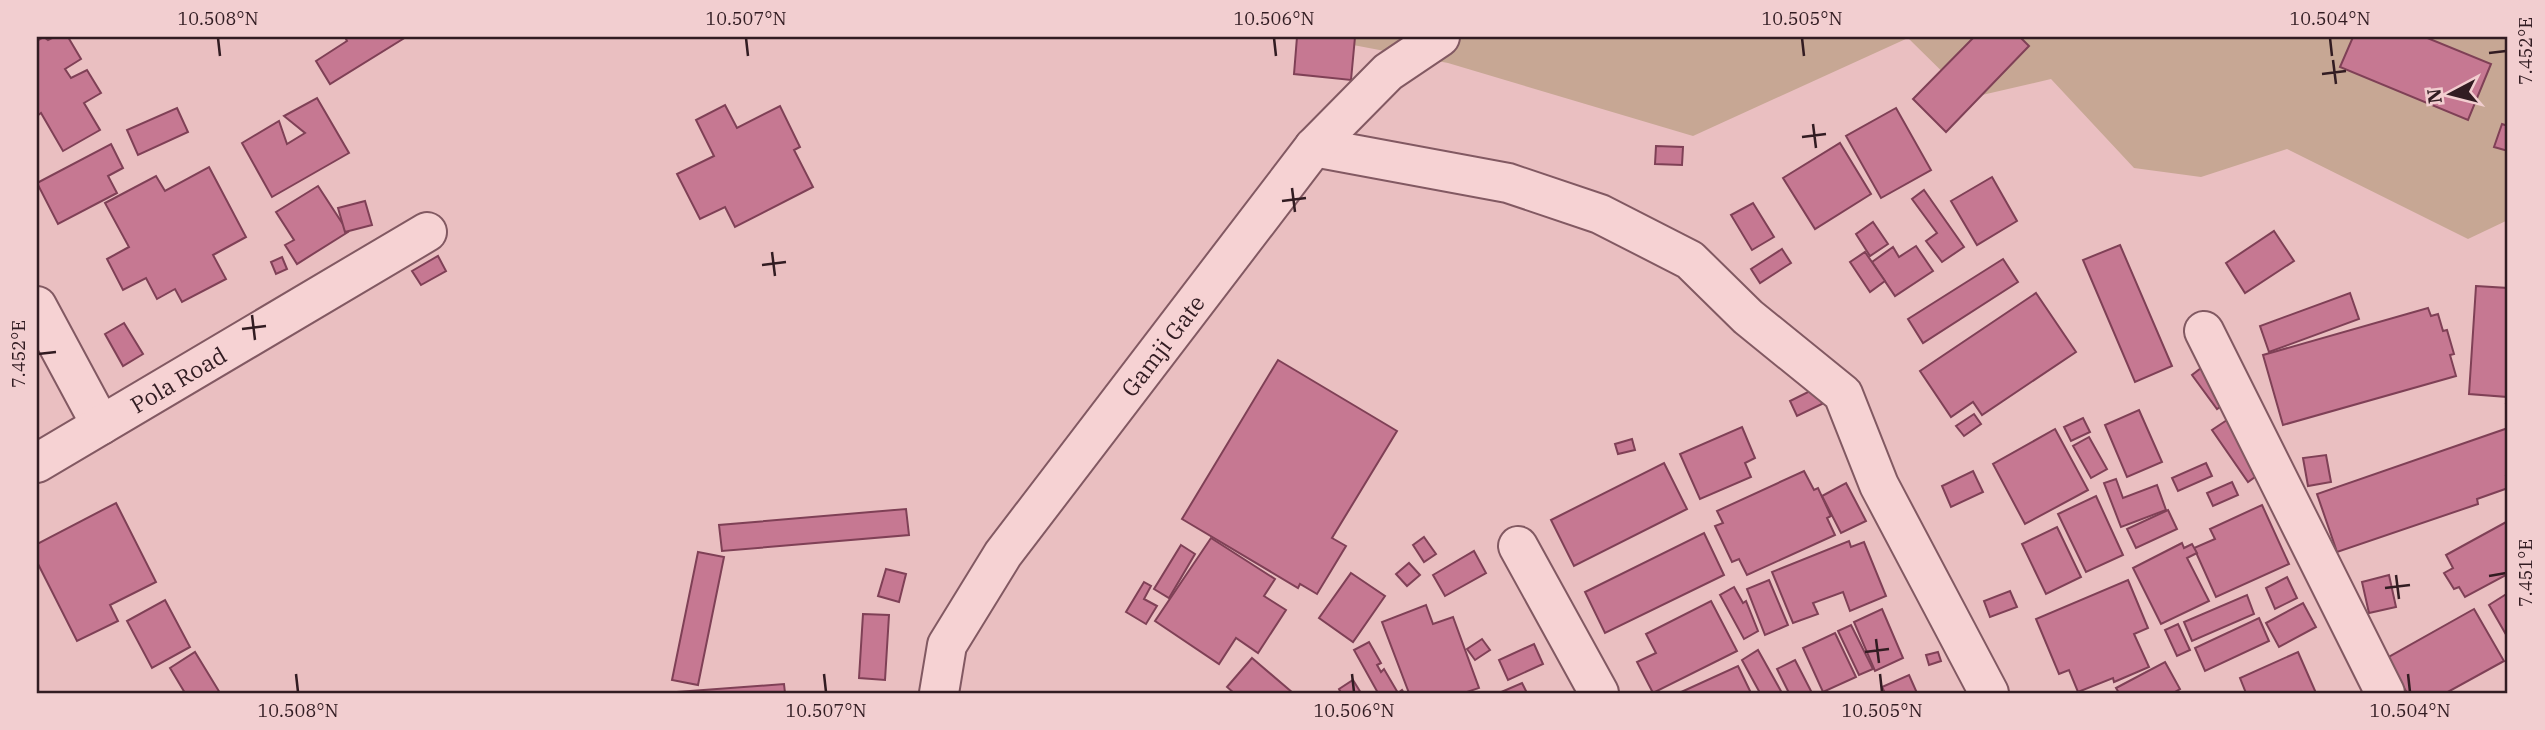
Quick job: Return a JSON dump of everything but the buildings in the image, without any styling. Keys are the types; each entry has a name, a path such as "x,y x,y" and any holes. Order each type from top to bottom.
{"street":[{"name":"Gamji Gate","path":"939,693 947,645 1003,554 1314,147 1388,72 1440,37"},
{"path":"1314,147 1508,183 1600,214 1690,260 1748,317 1843,394 1879,485 1989,693"},
{"name":"Pola Road","path":"37,463 427,232"},
{"path":"37,306 101,425"},
{"path":"2204,331 2385,693"},
{"path":"1518,546 1599,693"}],"shaded area":[{"path":"1311,37 2508,37 2508,220 2468,239 2287,149 2201,177 2134,168 2051,79 1969,98 1908,38 1693,136 1448,63"}]}
